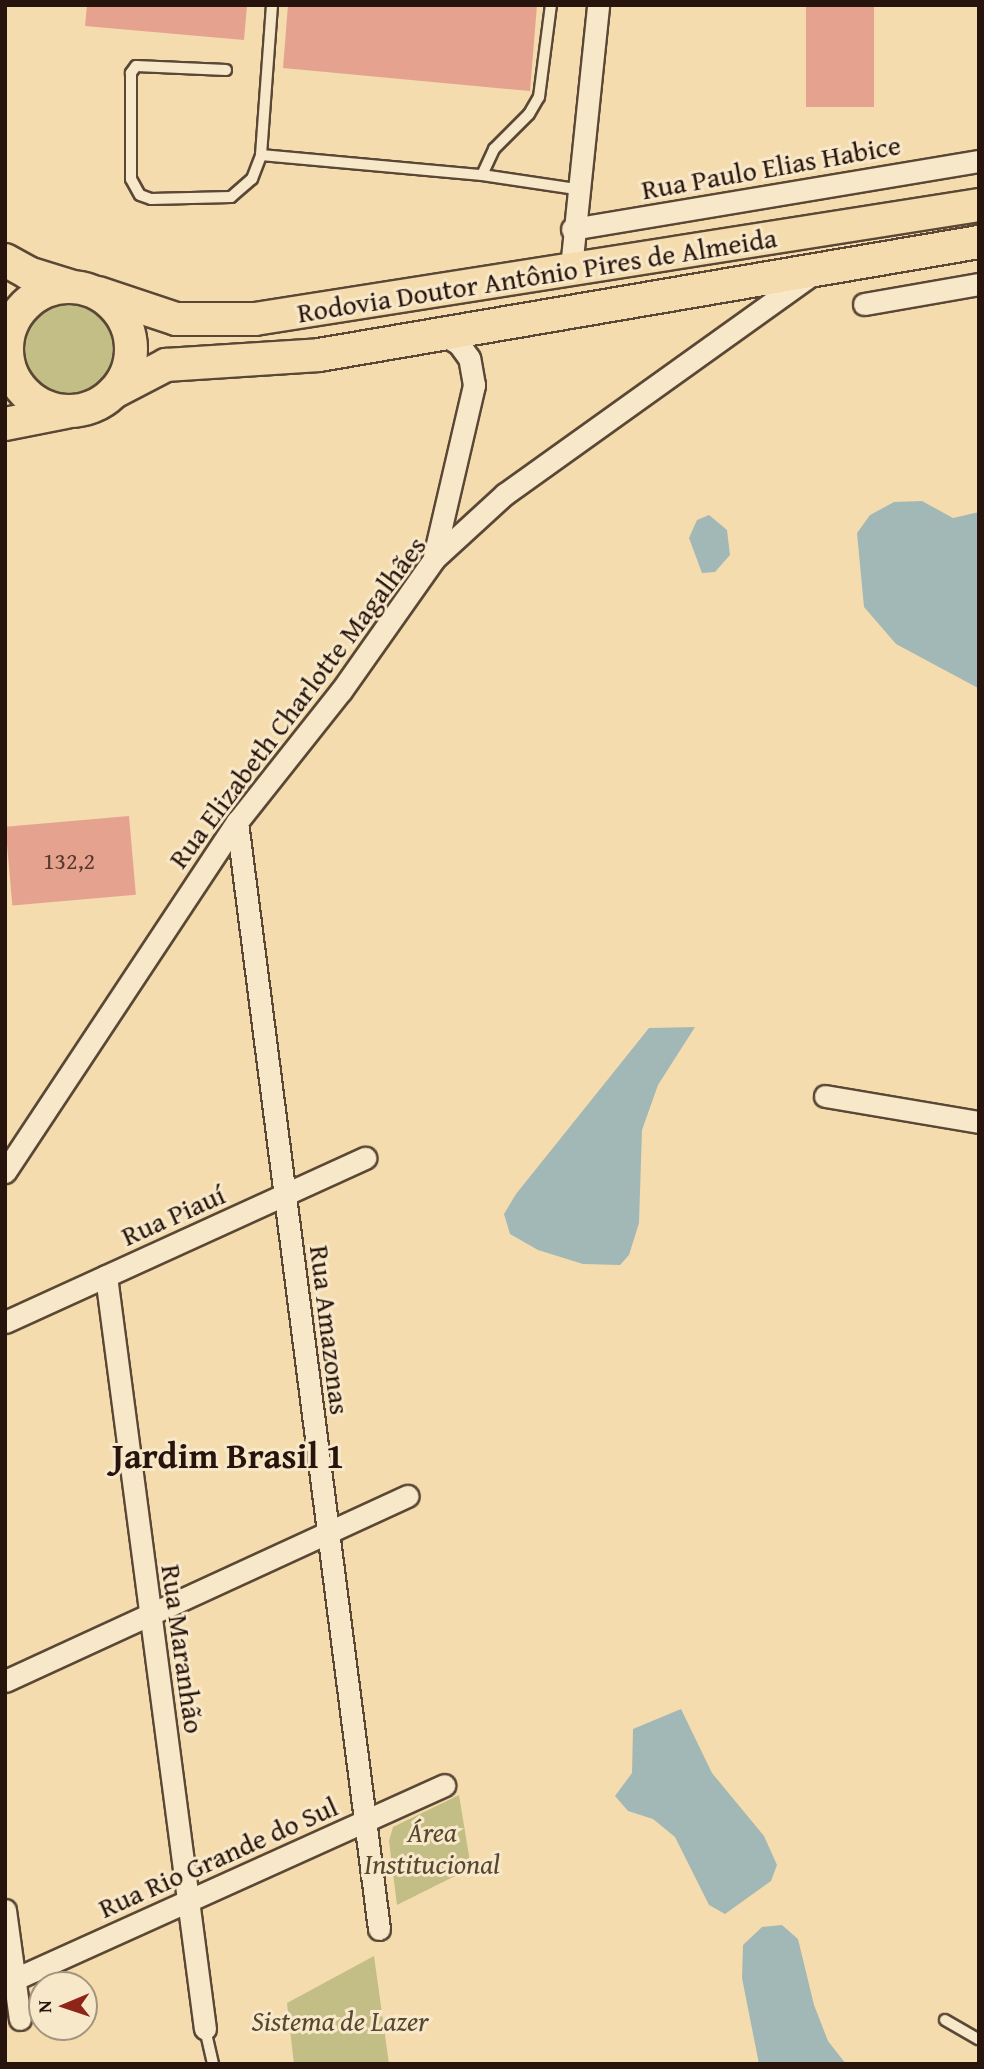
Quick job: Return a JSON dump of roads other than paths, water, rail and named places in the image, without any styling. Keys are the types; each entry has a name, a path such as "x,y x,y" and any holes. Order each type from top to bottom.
{"main road":[{"name":"Rodovia Doutor Antônio Pires de Almeida","path":"5,260 28,273 157,315 222,323 979,205"},
{"name":"Rodovia Doutor Antônio Pires de Almeida","path":"114,392 166,365 319,355 439,332 979,242"},
{"path":"5,424 76,411 97,405 114,392 131,358 131,339 125,320 85,290 38,294 9,324 7,340 11,382 42,405 76,411"}],"street":[{"path":"571,268 576,189 598,5"},
{"name":"Rua Paulo Elias Habice","path":"572,229 979,161"},
{"name":"Rua Elizabeth Charlotte Magalhães","path":"5,1172 237,822 341,691 433,559 505,494 818,270"},
{"path":"864,304 979,284"},
{"path":"433,559 474,385 469,358 459,344 439,332"},
{"name":"Rua Amazonas","path":"237,822 379,1929"},
{"path":"825,1096 979,1122"},
{"name":"Rua Piauí","path":"5,1322 365,1158"},
{"name":"Rua Maranhão","path":"106,1276 205,2029"},
{"path":"5,1681 328,1530 408,1496"},
{"name":"Rua Rio Grande do Sul","path":"15,1979 444,1786"},
{"path":"5,1910 20,2019"}],"lane":[{"path":"226,70 136,66 131,73 131,179 140,195 151,199 231,197 252,179 261,155 272,5"},
{"path":"482,175 494,149 529,114 538,97 551,5"},
{"path":"261,155 482,175 576,189"},
{"path":"945,2020 979,2040"},
{"path":"205,2029 213,2064"}],"district":[{"name":"Jardim Brasil 1","path":"228,1456"}],"park label":[{"name":"Área Institucional","path":"432,1848"},
{"name":"Sistema de Lazer","path":"340,2021"}]}
